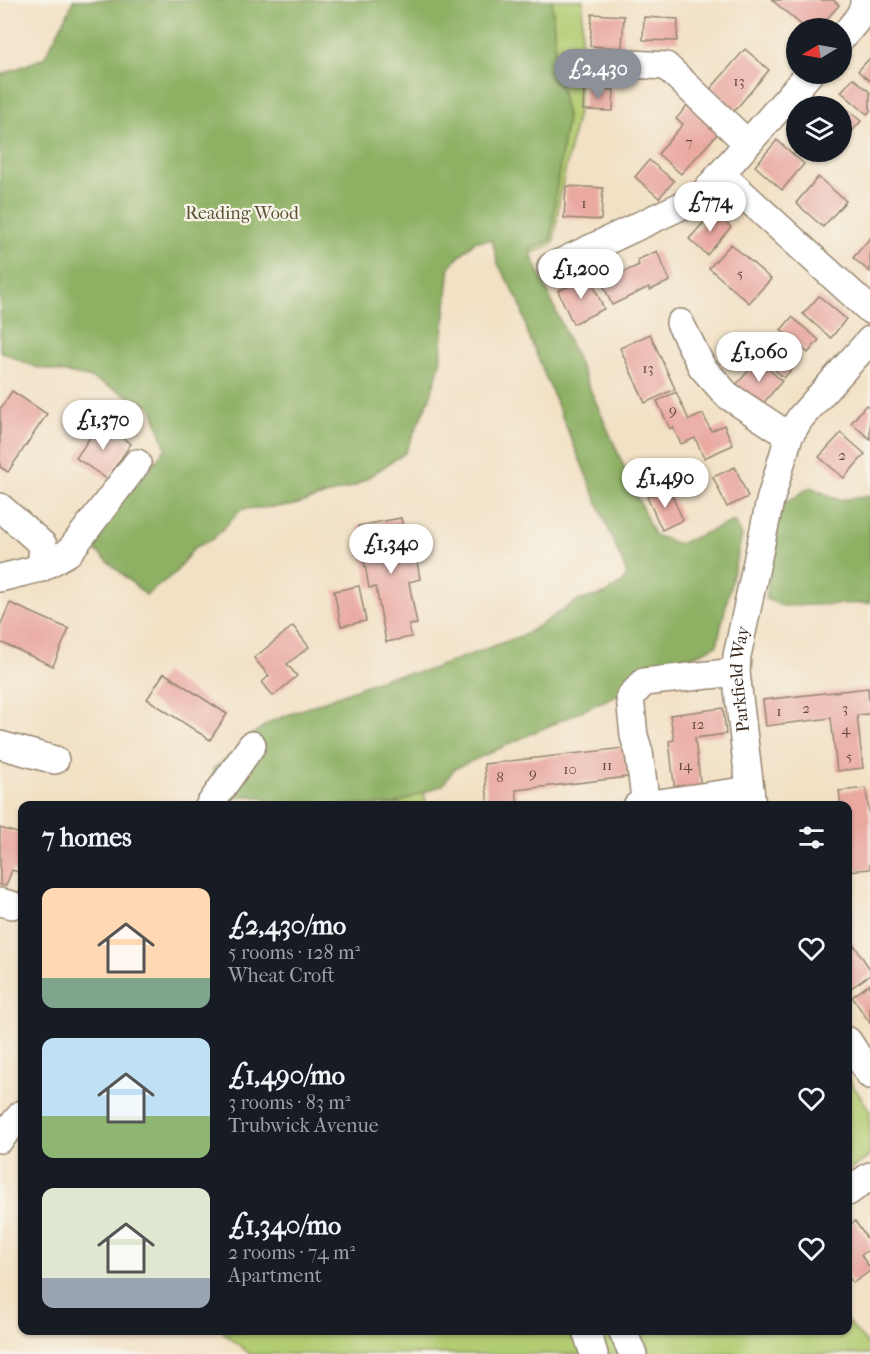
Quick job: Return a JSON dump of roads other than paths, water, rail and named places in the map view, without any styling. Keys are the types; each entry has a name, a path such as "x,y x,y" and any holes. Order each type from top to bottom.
{"street":[{"path":"852,25 865,5 864,0"},
{"path":"614,63 666,66 747,143"},
{"path":"551,267 704,193 800,84"},
{"path":"721,174 870,310"},
{"path":"680,323 702,367 728,395 789,436"},
{"name":"Parkfield Way","path":"751,798 736,672 739,641 770,501 789,436 801,417 870,340"},
{"path":"0,578 41,568 69,552 137,463"},
{"path":"0,507 43,545 41,568"},
{"path":"643,801 630,697 644,682 736,672"},
{"path":"0,745 55,760"},
{"path":"213,801 252,745"},
{"path":"705,801 751,798"},
{"path":"852,1047 869,1071"},
{"path":"0,1139 18,1119"},
{"path":"852,1189 870,1176"},
{"path":"588,1335 594,1354"},
{"path":"624,1335 633,1354"}],"park label":[{"name":"Reading Wood","path":"242,213"}]}
